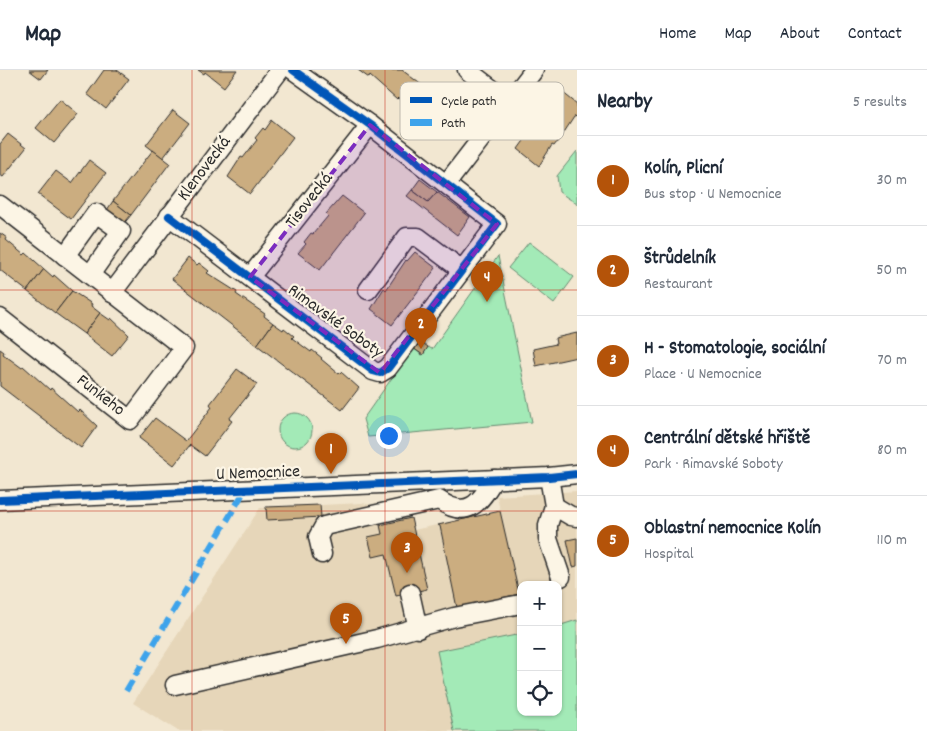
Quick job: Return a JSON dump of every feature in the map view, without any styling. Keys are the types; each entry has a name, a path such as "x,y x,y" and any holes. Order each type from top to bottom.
{"street":[{"name":"Klenovecká","path":"112,293 280,70"},
{"path":"292,70 370,125 447,183 480,140"},
{"path":"467,70 483,82"},
{"path":"525,82 534,70"},
{"name":"Tisovecká","path":"250,277 370,125"},
{"name":"Rimavské Soboty","path":"170,216 373,371 380,373 388,368 497,224 447,183"},
{"path":"0,205 112,293"},
{"path":"65,256 96,213 121,231 90,275"},
{"path":"368,290 407,237 412,235 418,237 462,270"},
{"name":"Funkeho","path":"0,318 130,420 184,348 112,293"},
{"name":"U Nemocnice","path":"0,500 549,478 577,474"},
{"path":"549,478 554,506 548,525 548,539 565,580"},
{"path":"438,482 439,500 449,508 461,509 474,506 484,496 494,479"},
{"path":"322,554 318,537 324,526 439,500"},
{"path":"554,506 571,516 577,517"},
{"path":"410,593 418,629"},
{"path":"175,684 418,629 454,617 517,605"}],"highlighted area":[{"path":"370,125 497,224 380,373 250,277"}],"shaded area":[{"path":"577,491 577,731 178,731 133,703 260,508 362,503 376,506 380,525 411,518 414,530 500,511 497,496"}],"green space":[{"path":"577,151 577,204 559,192 557,176"},
{"path":"529,242 574,277 554,304 508,268"},
{"path":"498,256 532,422 368,437 363,419 413,348 422,355 428,347 432,349"},
{"path":"295,413 307,418 312,430 307,442 295,447 283,442 278,430 283,418"},
{"path":"577,620 577,731 454,731 437,651 517,635 517,716 562,716 562,625"}],"building":[{"path":"29,70 48,70 41,79"},
{"path":"104,70 117,70 129,79 106,109 87,94"},
{"path":"198,70 237,70 224,87 205,72 204,74"},
{"path":"358,70 402,70 418,82 400,82 400,99 397,100 370,76 369,78"},
{"path":"564,94 577,104 577,116 574,117 564,132"},
{"path":"60,99 78,114 54,143 36,128"},
{"path":"173,110 190,123 163,158 146,145"},
{"path":"272,120 293,137 250,194 228,177 241,157 243,158 257,140 255,138 263,128 265,130"},
{"path":"8,134 26,148 3,177 0,175 0,144"},
{"path":"525,140 559,140 554,146 552,145 539,166 518,149"},
{"path":"153,150 170,163 131,215 113,201"},
{"path":"89,160 106,173 71,219 38,194 56,171 72,183"},
{"path":"420,179 437,192 428,202 412,190"},
{"path":"412,190 428,202 437,192 470,217 457,235 407,196"},
{"path":"342,196 364,213 320,270 298,253 306,244 304,242 328,216 326,214"},
{"path":"113,201 131,215 122,226 105,213"},
{"path":"0,233 24,255 26,253 44,269 27,291 0,270"},
{"path":"415,252 436,268 392,325 371,309 384,288 386,290 406,260"},
{"path":"188,258 197,265 199,263 209,271 207,273 237,292 236,294 265,314 264,316 273,323 257,345 172,279"},
{"path":"44,269 72,291 55,313 27,291"},
{"path":"72,291 92,304 91,306 100,313 84,334 55,313"},
{"path":"100,313 110,320 111,318 129,335 112,356 84,334"},
{"path":"273,323 283,330 284,328 294,336 292,338 311,352 312,350 339,374 341,372 359,388 342,410 257,345"},
{"path":"577,333 577,357 536,366 533,349 556,344 555,338"},
{"path":"419,340 428,347 423,355 413,348"},
{"path":"0,349 4,352 3,354 22,368 23,366 78,412 80,410 97,426 81,448 0,386"},
{"path":"237,369 257,384 229,419 232,421 205,456 190,445 174,465 139,438 155,418 186,441 212,407 210,404"},
{"path":"320,505 321,517 267,520 266,507"},
{"path":"500,511 517,585 517,594 457,608 440,526 438,525"},
{"path":"411,518 427,589 396,596 386,554 373,557 368,537 382,534 380,525"},
{"path":"577,538 577,566 573,567 567,540"}],"marked path":[{"path":"126,691 245,490"}],"cycle path":[{"path":"169,216 373,371 380,373 388,368 497,224 370,125 293,70"},
{"path":"0,500 549,477 577,474"}],"place":[{"name":"Centrální dětské hřiště","path":"487,302"},
{"name":"Štrůdelník","path":"421,349"},
{"name":"Kolín, Plicní","path":"331,474"},
{"name":"H - Stomatologie, sociální","path":"407,573"},
{"name":"Oblastní nemocnice Kolín","path":"346,644"}]}
